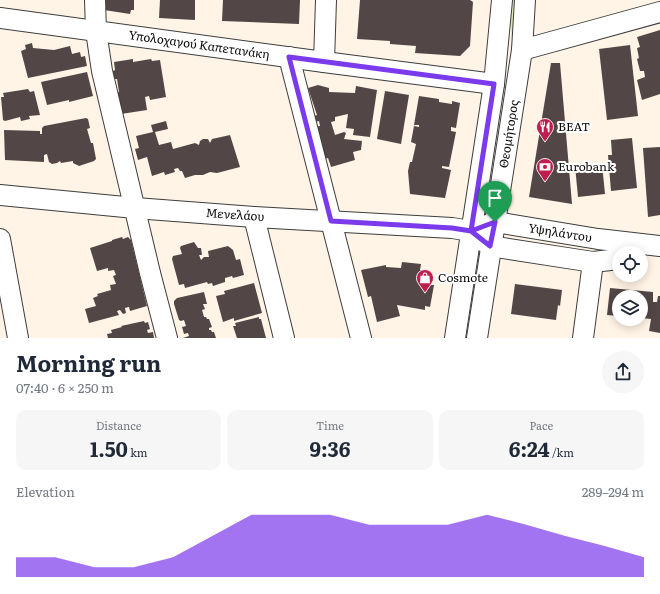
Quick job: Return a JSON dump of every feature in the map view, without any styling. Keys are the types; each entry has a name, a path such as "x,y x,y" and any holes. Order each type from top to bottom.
{"street":[{"path":"95,0 96,31 102,71 150,272 168,338"},
{"path":"324,62 326,0"},
{"name":"Θεομήτορος","path":"452,337 471,231 494,84 502,0"},
{"name":"Θεομήτορος","path":"477,338 490,246 522,50 525,0"},
{"path":"522,50 660,12"},
{"name":"Υπολοχαγού Καπετανάκη","path":"0,18 494,84"},
{"path":"289,57 361,338"},
{"name":"Μενελάου","path":"0,195 135,208 254,217 452,228 471,231"},
{"path":"254,217 284,338"},
{"name":"Υψηλάντου","path":"471,231 495,222 598,239 660,246"},
{"name":"Υψηλάντου","path":"471,231 490,246 593,262 612,260"},
{"path":"0,239 18,338"},
{"path":"648,256 660,255"},
{"path":"583,338 593,262"}],"green space":[{"path":"510,0 518,0 517,32 510,63 512,40 509,6"}],"building":[{"path":"103,0 134,0 134,10 131,10 130,14 104,10"},
{"path":"160,0 195,0 195,20 159,18"},
{"path":"223,0 300,0 299,24 222,21"},
{"path":"360,0 470,0 473,2 470,46 460,56 415,53 416,46 390,44 390,41 357,39"},
{"path":"660,30 660,94 642,100 637,80 645,77 644,71 640,71 637,59 639,58 637,48 640,47 637,37"},
{"path":"32,43 33,48 54,50 70,46 72,54 80,52 81,57 85,56 87,66 28,78 21,51 26,49 25,45"},
{"path":"630,45 638,116 607,120 599,49"},
{"path":"133,59 133,62 151,59 152,61 160,60 166,97 150,100 149,96 145,97 147,110 121,114 115,93 119,92 117,79 114,79 114,62"},
{"path":"551,63 560,63 572,204 529,197"},
{"path":"87,72 93,96 69,102 69,100 47,105 41,82"},
{"path":"318,85 329,88 329,92 355,93 356,86 377,90 370,137 353,135 354,129 346,128 348,114 335,117 335,121 331,122 335,135 344,132 346,133 344,139 362,141 361,150 353,152 355,160 331,167 328,158 321,160 315,127 320,126 319,121 315,122 314,116 317,115 308,88"},
{"path":"28,89 30,92 34,91 40,115 29,116 30,119 21,121 20,117 5,121 3,120 1,97 4,97 3,93"},
{"path":"385,91 409,95 401,144 377,139"},
{"path":"419,96 439,99 439,102 452,104 452,101 460,103 456,128 451,127 451,131 456,132 449,167 442,166 442,168 451,170 445,198 410,194 408,171 410,162 412,162 416,144 411,142 414,126 419,127 419,125 414,125"},
{"path":"86,118 88,119 90,128 87,129 91,143 93,143 96,159 94,161 79,166 73,163 73,161 61,163 60,161 52,164 49,162 47,154 44,155 44,162 5,160 4,130 40,131 40,134 42,134 42,128 44,126"},
{"path":"166,121 168,129 155,132 159,145 171,142 173,149 195,143 199,145 200,141 203,139 208,139 210,143 212,139 230,135 240,167 217,173 210,172 203,175 195,175 185,178 182,171 178,168 174,169 175,172 165,175 164,172 152,176 147,157 138,160 135,149 139,148 136,136 153,132 151,125"},
{"path":"632,138 637,188 611,191 608,155 612,155 611,140"},
{"path":"660,147 660,215 648,217 643,148"},
{"path":"602,164 605,194 578,197 575,166"},
{"path":"122,237 123,239 128,237 131,240 147,306 130,311 129,307 125,308 126,313 123,314 120,310 117,311 119,315 89,323 85,309 96,306 93,298 98,296 97,294 111,290 110,285 116,284 113,276 116,275 114,270 108,271 108,268 97,271 90,248"},
{"path":"194,242 198,248 201,248 202,255 199,255 201,260 204,257 209,257 208,251 228,246 233,250 236,260 240,259 244,275 233,278 232,276 225,278 225,282 213,286 212,283 208,284 207,282 185,288 184,284 179,285 172,259 173,256 182,254 180,248 181,246"},
{"path":"402,262 421,264 420,270 431,271 429,285 434,285 430,307 425,306 425,310 397,305 400,316 377,322 371,296 368,297 361,270 386,265 386,267 401,268"},
{"path":"254,283 262,313 234,321 234,318 223,322 216,296 225,294 224,291"},
{"path":"515,284 562,290 556,320 511,314"},
{"path":"610,288 632,290 612,290 612,315 607,315"},
{"path":"204,292 207,304 203,304 205,309 202,310 204,317 209,319 212,327 209,328 209,330 214,332 216,338 183,338 189,336 188,333 184,334 182,327 186,326 184,320 179,320 174,301 177,298"},
{"path":"648,292 653,292 653,302 657,302 658,296 660,296 660,333 649,331 651,319 648,319"},
{"path":"259,317 259,319 261,319 266,338 237,338 233,326 236,326 235,323"},
{"path":"144,321 145,323 148,322 150,329 147,330 148,333 153,332 154,338 108,338 107,334 112,333 111,330 122,327 121,326"}],"place":[{"name":"ΒΕΑΤ","path":"545,142"},
{"name":"Eurobank","path":"545,182"},
{"name":"Cosmote","path":"425,293"}],"route":[{"path":"495,222 471,231 452,228 331,221 289,57 494,84 471,231 490,246 495,222"}]}
